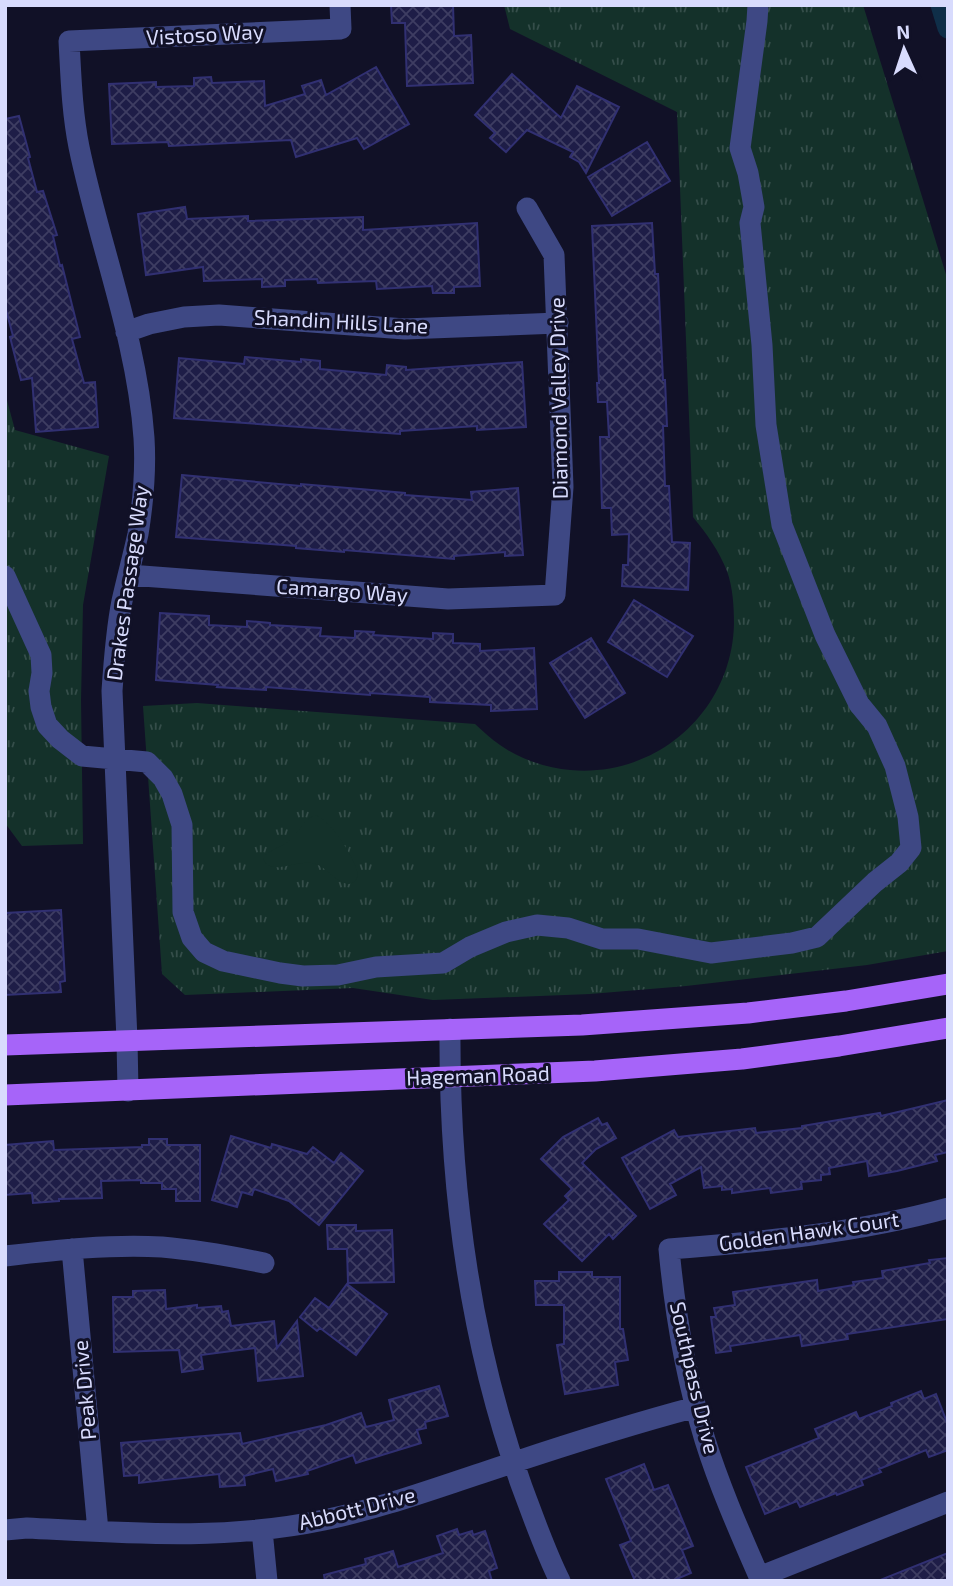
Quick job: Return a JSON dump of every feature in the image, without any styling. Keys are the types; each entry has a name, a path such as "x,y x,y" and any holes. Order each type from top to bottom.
{"main road":[{"path":"5,1045 582,1025 748,1013 846,1001 948,984"},
{"name":"Hageman Road","path":"5,1095 595,1071 742,1059 948,1028"}],"street":[{"name":"Vistoso Way","path":"69,41 341,29 340,5"},
{"path":"5,576 41,655 39,691 47,725 82,756 147,762 163,778 172,794 182,825 183,912 192,938 204,952 223,961 303,976 338,975 376,967 443,963 470,947 506,932 537,925 568,928 602,939 638,939 711,953 792,943 817,937 899,863 911,848 908,817 895,766 877,726 859,704 825,635 782,525 766,425 762,345 750,223 754,206 740,148 758,5"},
{"name":"Drakes Passage Way","path":"69,41 79,147 140,395 144,441 138,533 122,600 112,691 128,1091"},
{"name":"Diamond Valley Drive","path":"527,208 554,255 563,487 555,595"},
{"name":"Shandin Hills Lane","path":"126,332 184,317 219,316 405,329 558,323"},
{"name":"Camargo Way","path":"128,575 448,599 555,595"},
{"path":"450,1029 449,1077 456,1193 464,1257 482,1347 513,1462 560,1581"},
{"name":"Golden Hawk Court","path":"669,1249 804,1236 948,1208"},
{"path":"5,1256 102,1247 161,1247 264,1263"},
{"name":"Peak Drive","path":"72,1249 99,1531"},
{"name":"Southpass Drive","path":"669,1249 682,1345 696,1407 726,1500 760,1579"},
{"name":"Abbott Drive","path":"5,1530 27,1528 174,1535 224,1534 324,1520 386,1505 625,1426 696,1407"},
{"path":"760,1579 948,1502"},
{"path":"262,1530 267,1581"}],"green space":[{"path":"504,5 863,5 948,281 948,951 867,965 686,986 590,994 433,1000 353,988 185,995 162,974 143,706 197,703 475,724 508,750 534,762 570,770 602,770 632,763 660,750 684,733 704,711 720,685 730,656 734,624 733,604 731,584 724,564 693,517 677,112 510,29"},
{"path":"5,393 15,430 109,456 83,605 83,844 22,846 5,823"},
{"path":"315,815 335,832 352,859 358,875 350,884 318,865 303,863 272,867 263,858 287,842"}],"building":[{"path":"391,5 453,5 454,36 471,35 473,83 407,86 405,23 392,23"},
{"path":"376,67 409,124 364,149 357,138 296,157 291,140 169,146 168,142 112,144 109,84 156,82 156,87 194,86 194,78 211,77 212,83 264,81 265,106 305,94 302,86 321,80 326,95"},
{"path":"512,74 561,118 577,86 619,107 586,173 579,162 570,157 573,152 527,130 506,152 490,138 495,133 475,115"},
{"path":"19,116 37,192 43,191 57,235 53,236 80,337 72,339 84,383 95,382 98,427 36,432 32,378 21,380 10,337 13,336 5,306 5,119"},
{"path":"647,142 670,181 612,216 588,177"},
{"path":"185,207 187,219 248,216 248,221 363,217 363,230 477,223 480,286 454,287 454,293 433,293 432,286 377,289 376,281 318,283 317,279 285,280 285,286 262,287 262,279 204,281 203,267 146,275 138,214"},
{"path":"652,223 665,380 665,486 669,486 672,542 690,543 688,590 622,586 623,565 628,565 629,534 612,535 611,508 602,508 600,437 609,437 607,402 598,402 592,226"},
{"path":"245,357 320,361 320,369 386,375 387,365 406,367 406,370 522,362 526,427 477,430 477,426 400,431 400,434 174,418 179,358 244,364"},
{"path":"182,475 472,500 471,492 518,488 523,555 505,556 505,552 454,556 454,559 176,537"},
{"path":"634,600 693,636 667,677 608,642"},
{"path":"160,613 209,616 209,625 247,627 247,621 321,628 320,636 355,638 355,631 374,632 373,635 433,639 433,633 453,634 453,643 480,644 480,651 534,648 537,709 491,711 491,705 430,702 430,697 266,687 266,690 217,687 218,685 156,680"},
{"path":"591,638 625,693 585,718 550,663"},
{"path":"61,910 65,981 60,982 61,992 5,995 5,913"},
{"path":"948,1100 948,1152 935,1155 937,1161 869,1176 867,1161 829,1168 830,1174 821,1175 821,1180 801,1182 802,1189 771,1193 770,1188 732,1193 732,1189 722,1190 722,1186 704,1188 701,1167 670,1184 676,1195 650,1209 622,1158 674,1130 678,1137 755,1128 756,1133 802,1128 880,1113 881,1116"},
{"path":"598,1118 602,1125 607,1123 616,1138 596,1149 582,1163 636,1216 613,1239 609,1234 582,1261 544,1224 569,1200 565,1196 572,1189 541,1159 563,1137"},
{"path":"231,1136 271,1148 272,1144 307,1154 313,1147 334,1163 341,1153 363,1171 319,1225 289,1201 254,1189 252,1195 242,1192 237,1207 212,1200"},
{"path":"149,1139 167,1139 167,1145 200,1145 200,1201 176,1201 176,1189 162,1189 162,1183 141,1183 141,1180 101,1181 102,1198 59,1199 33,1203 32,1193 5,1195 5,1145 53,1141 54,1150 142,1147 149,1145"},
{"path":"327,1225 356,1225 356,1231 392,1230 394,1282 348,1283 347,1249 328,1249"},
{"path":"948,1258 948,1319 847,1334 848,1339 802,1346 800,1335 730,1346 731,1351 716,1353 711,1317 716,1317 714,1308 735,1305 733,1292 817,1280 818,1291 883,1278 882,1271"},
{"path":"559,1272 592,1272 592,1277 620,1277 620,1329 623,1329 628,1360 615,1362 618,1385 565,1394 557,1345 564,1344 564,1305 536,1305 535,1281 559,1281"},
{"path":"347,1284 387,1314 356,1355 320,1328 317,1331 300,1317 315,1298 329,1308"},
{"path":"165,1290 166,1309 197,1305 197,1308 221,1306 222,1312 228,1311 231,1326 274,1321 277,1348 297,1321 303,1376 258,1381 255,1348 201,1355 203,1369 182,1372 179,1350 114,1352 113,1297 133,1297 133,1291"},
{"path":"439,1386 448,1416 425,1422 426,1428 417,1430 421,1443 356,1463 353,1455 307,1471 308,1474 276,1481 273,1469 244,1476 245,1485 220,1487 219,1474 139,1483 139,1475 124,1476 121,1443 240,1433 242,1444 326,1425 361,1413 366,1427 394,1420 389,1400"},
{"path":"921,1391 924,1399 936,1394 948,1425 948,1450 929,1457 926,1450 879,1469 881,1472 861,1480 863,1485 800,1507 797,1501 765,1514 746,1467 819,1438 815,1429 856,1412 859,1419"},
{"path":"644,1464 654,1490 668,1485 693,1546 682,1550 691,1573 672,1581 635,1581 620,1545 631,1541 606,1479"},
{"path":"457,1529 459,1535 472,1531 473,1535 485,1531 497,1568 489,1571 492,1581 325,1581 324,1575 366,1564 365,1559 393,1551 398,1567 443,1553 437,1536"},
{"path":"948,1553 948,1581 880,1580"}],"waterway":[{"path":"941,5 948,28"}]}
